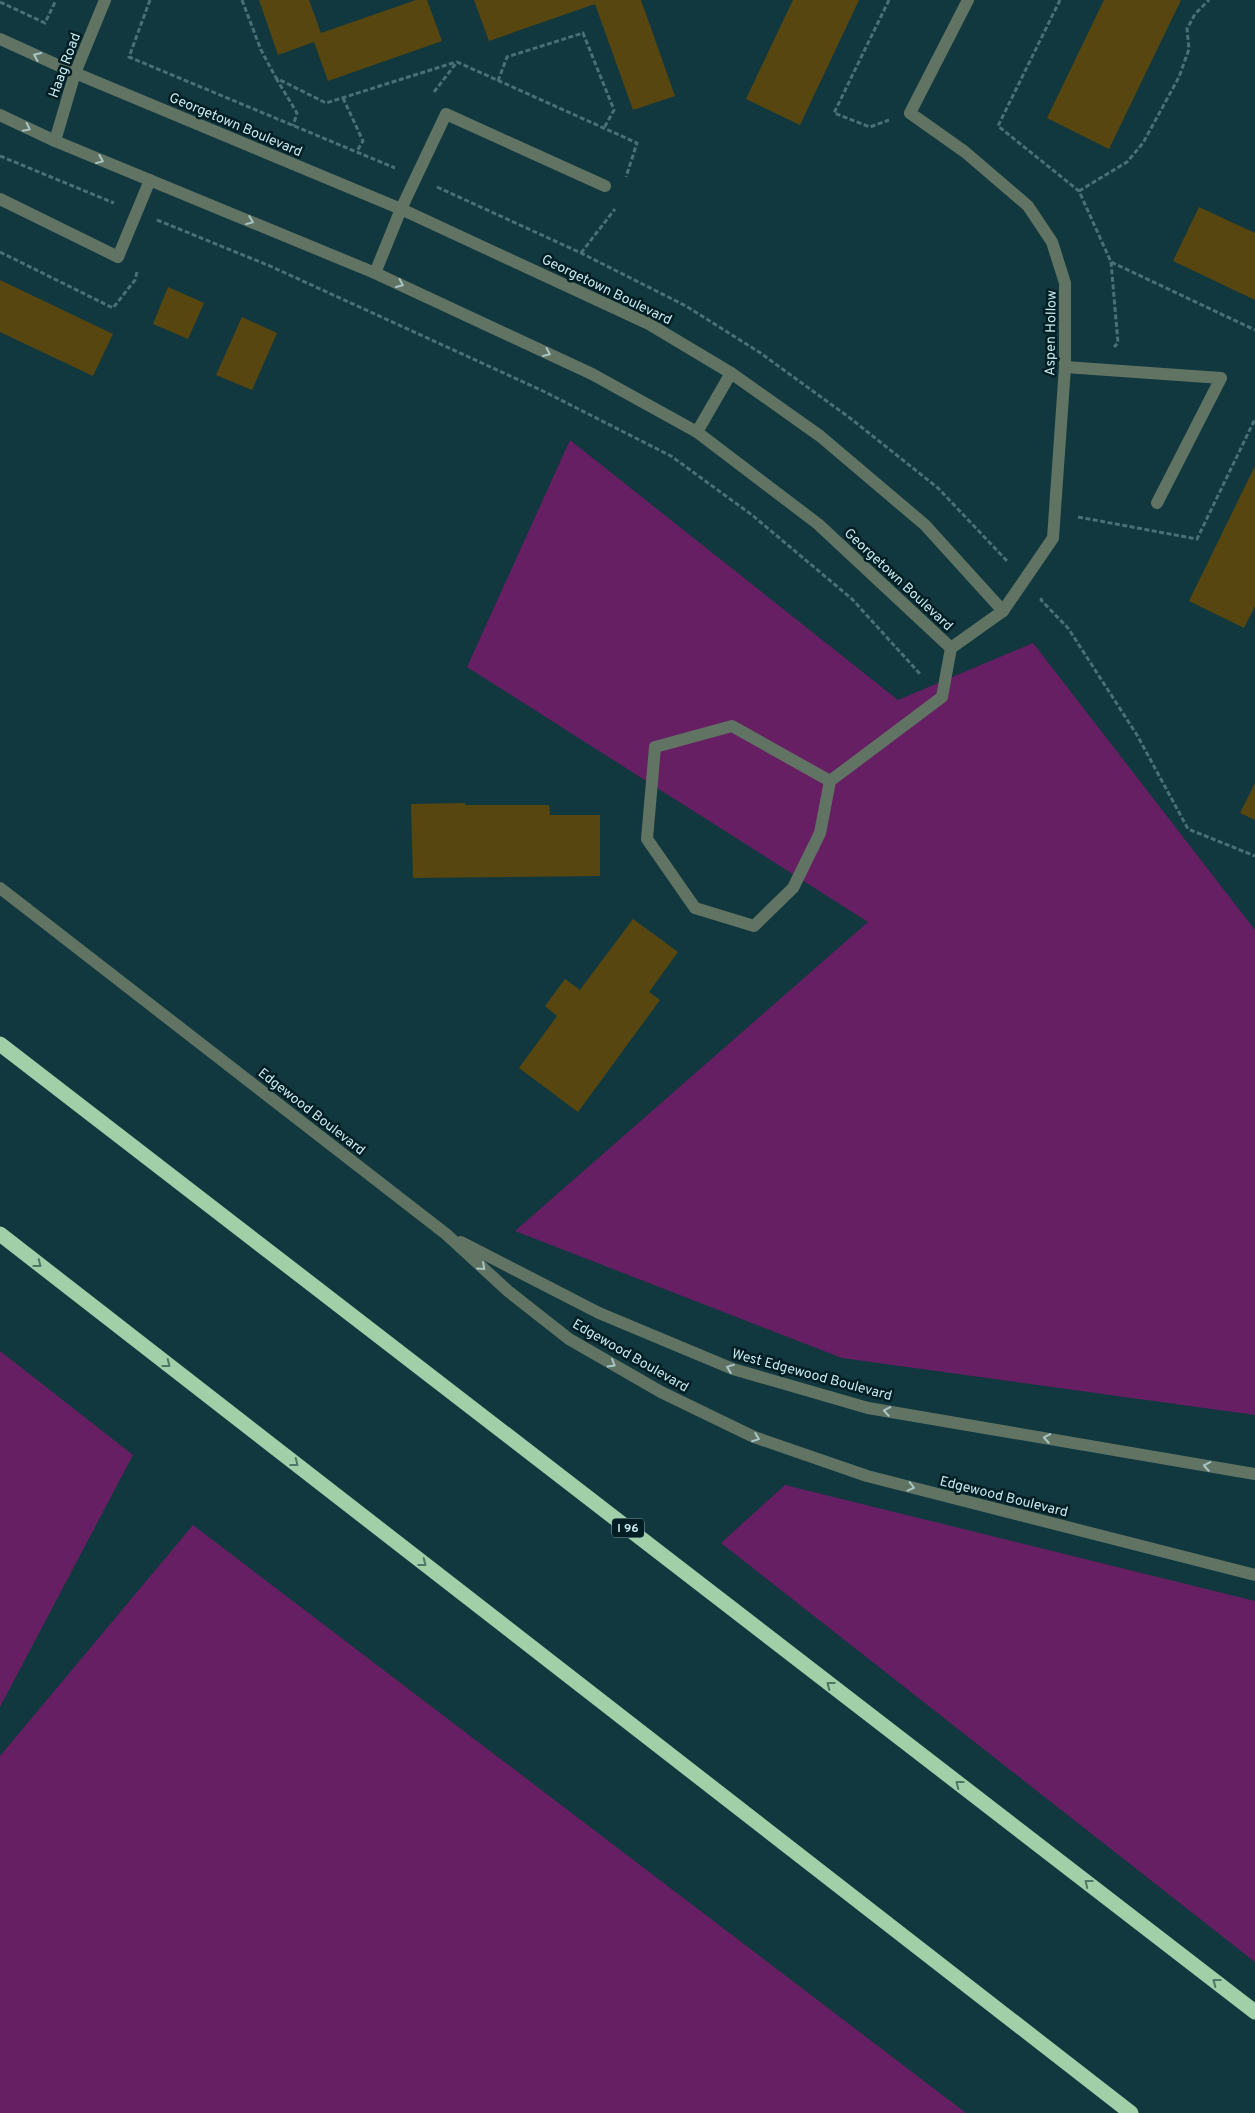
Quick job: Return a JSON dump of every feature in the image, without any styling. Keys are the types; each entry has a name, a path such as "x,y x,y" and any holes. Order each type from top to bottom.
{"highway":[{"name":"I 96","path":"0,1044 1255,2012"},
{"path":"0,1234 1131,2113"}],"street":[{"name":"Haag Road","path":"55,142 75,73 105,0"},
{"path":"910,113 968,0"},
{"name":"Georgetown Boulevard","path":"0,39 75,73 401,209 649,324 732,373 820,436 925,525 1003,611 951,648 818,524 697,432 592,374 375,273 55,142 0,115"},
{"name":"Aspen Hollow","path":"910,113 965,152 1028,206 1052,242 1066,283 1065,366 1053,538 1003,611"},
{"path":"375,273 401,209 446,114 604,186"},
{"path":"0,200 118,257 150,180"},
{"path":"1065,366 1221,378 1157,503"},
{"path":"697,432 732,373"},
{"path":"830,781 732,726 655,747 647,839 695,908 754,926 793,888 820,833 830,781 942,697 951,648"},
{"name":"Edgewood Boulevard","path":"0,888 446,1234 508,1291 569,1339 661,1392 754,1437 866,1476 1255,1575"},
{"name":"West Edgewood Boulevard","path":"446,1234 600,1313 733,1369 868,1408 1255,1474"}],"path":[{"path":"0,2 46,24 56,0"},
{"path":"242,0 261,50 297,113 293,126"},
{"path":"889,0 834,112 870,127 910,113"},
{"path":"1060,0 998,126 1079,191 1111,262 1255,330"},
{"path":"1079,191 1127,162 1143,143 1179,77 1189,49 1187,29 1195,14 1209,0"},
{"path":"498,80 507,57 584,33 614,110 604,128"},
{"path":"276,78 326,103 457,62"},
{"path":"343,98 363,141 357,152"},
{"path":"0,156 289,274 543,391 671,456 752,515 852,600 942,697"},
{"path":"1075,526 1077,517 1197,539 1255,419"},
{"path":"1046,593 1041,600 1068,628 1137,735 1188,829 1255,856"}],"shaded area":[{"path":"570,440 898,700 1033,643 1255,930 1255,1415 842,1358 515,1231 868,922 467,667"},
{"path":"0,1351 133,1455 0,1707"},
{"path":"785,1485 1255,1601 1255,1962 721,1543"},
{"path":"193,1525 966,2113 0,2113 0,1756"}],"building":[{"path":"259,0 309,0 321,33 416,0 427,0 442,41 328,81 314,42 278,55"},
{"path":"474,0 641,0 675,96 633,110 595,4 489,41"},
{"path":"793,0 859,0 800,125 746,99"},
{"path":"1104,0 1181,0 1109,149 1047,118"},
{"path":"1199,207 1255,233 1255,300 1173,261"},
{"path":"0,280 113,334 93,376 0,332"},
{"path":"168,287 204,303 188,339 153,324"},
{"path":"242,317 277,333 252,390 216,375"},
{"path":"1255,466 1255,606 1244,628 1189,601"},
{"path":"1255,783 1255,820 1240,813"},
{"path":"465,803 465,805 549,805 550,815 600,815 600,876 413,878 411,804"},
{"path":"633,919 678,952 649,992 660,1000 578,1112 519,1068 557,1016 545,1006 565,979 580,990"}]}
